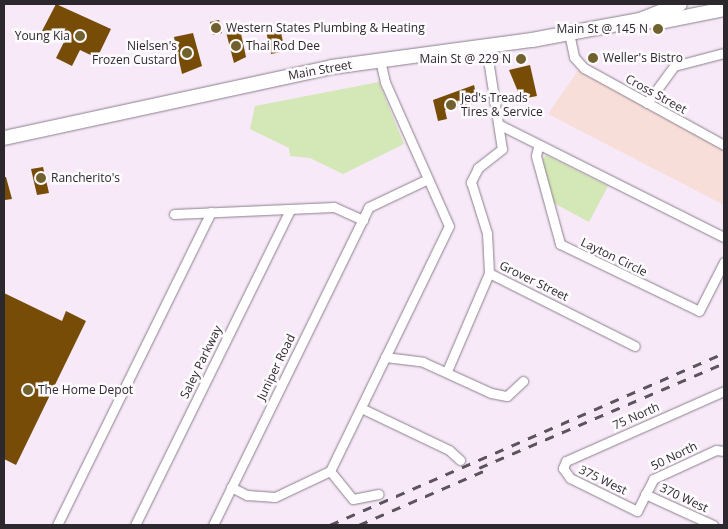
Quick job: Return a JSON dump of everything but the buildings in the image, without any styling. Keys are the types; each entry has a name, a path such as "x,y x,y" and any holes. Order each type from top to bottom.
{"main road":[{"name":"Main Street","path":"4,138 380,60 569,34 640,20 680,4"},
{"name":"Main Street","path":"640,20 660,22 724,9"}],"street":[{"name":"Cross Street","path":"569,34 579,64 724,145"},
{"path":"486,46 500,125 538,147 724,237"},
{"path":"647,103 674,66 724,53"},
{"path":"231,486 247,495 275,497 330,471 449,226 385,82 380,60"},
{"name":"Grover Street","path":"500,125 502,149 478,168 471,182 486,233 489,273 635,346"},
{"name":"Layton Circle","path":"538,147 536,156 560,244 699,311 724,262"},
{"name":"Juniper Road","path":"213,525 362,220 373,204 428,179"},
{"path":"174,214 334,207 362,220"},
{"name":"Saley Parkway","path":"136,525 290,210"},
{"path":"57,525 211,212"},
{"path":"447,371 489,273"},
{"path":"386,357 423,362 447,371 491,394 507,396 523,381"},
{"name":"75 North","path":"563,468 566,461 724,391"},
{"path":"361,408 449,450 460,460"},
{"name":"50 North","path":"637,511 653,478 722,450"},
{"name":"375 West","path":"563,468 570,478 637,511"},
{"path":"330,471 353,499 379,494"},
{"name":"370 West","path":"645,494 713,525"}],"shaded area":[{"path":"579,69 724,146 724,205 548,114"}],"green space":[{"path":"379,82 404,144 343,174 310,158 290,156 289,148 250,129 255,106"},
{"path":"546,155 608,186 589,222 552,202 542,160"}],"railway":[{"path":"330,525 724,353"},
{"path":"479,468 724,363"},
{"path":"359,525 488,469"}],"place":[{"name":"Western States Plumbing & Heating","path":"216,28"},
{"name":"Main St @ 145 N","path":"658,29"},
{"name":"Young Kia","path":"80,36"},
{"name":"Thai Rod Dee","path":"236,46"},
{"name":"Nielsen's Frozen Custard","path":"187,53"},
{"name":"Weller's Bistro","path":"593,58"},
{"name":"Main St @ 229 N","path":"521,59"},
{"name":"Jed's Treads Tires & Service","path":"451,105"},
{"name":"Rancherito's","path":"41,178"},
{"name":"The Home Depot","path":"28,390"}]}
